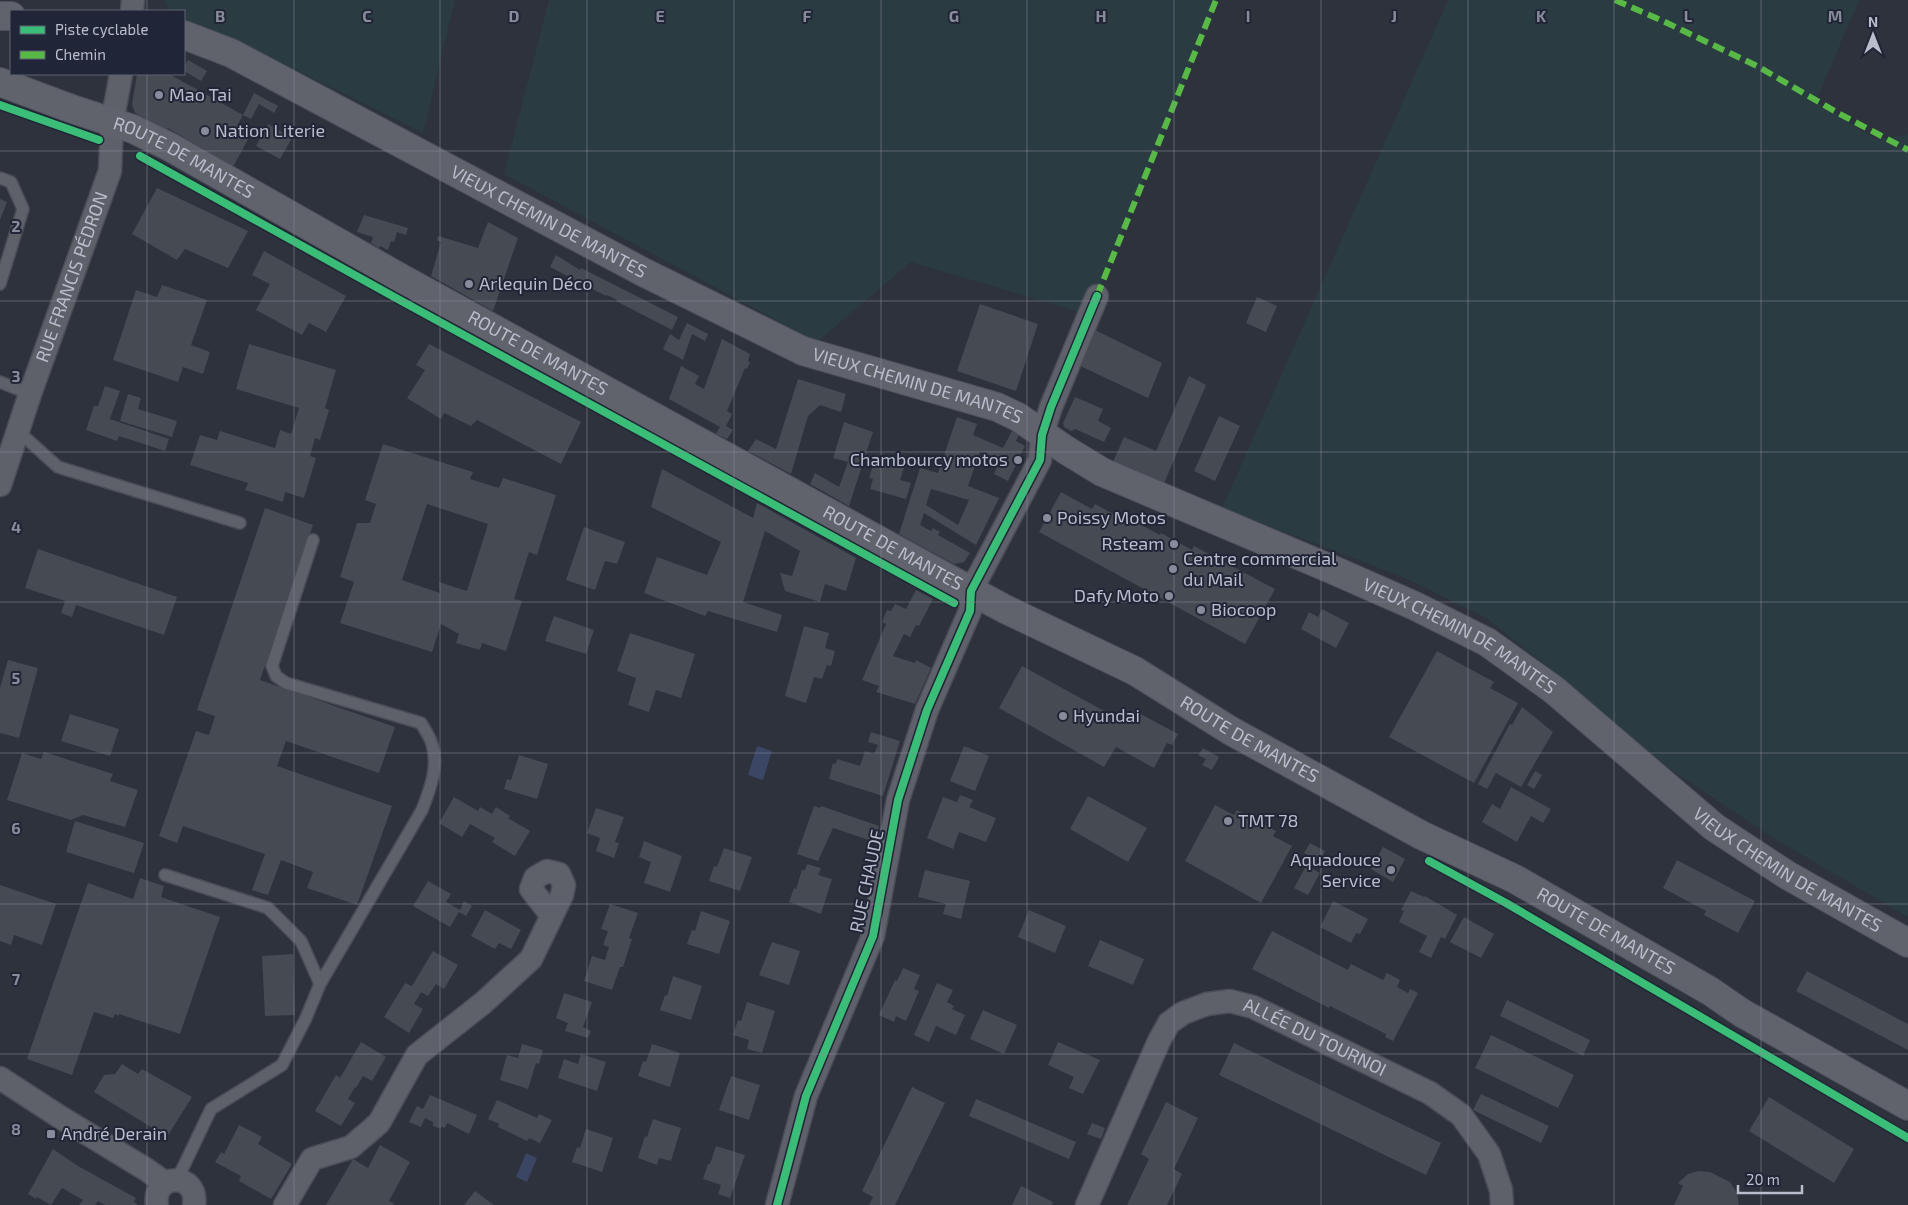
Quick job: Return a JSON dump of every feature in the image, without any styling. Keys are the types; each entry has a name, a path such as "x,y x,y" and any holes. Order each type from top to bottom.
{"main road":[{"name":"VIEUX CHEMIN DE MANTES","path":"185,36 231,52 642,272 803,351 997,407 1018,417 1042,435 1102,472 1415,606 1487,642 1554,690 1714,827 1787,875 1908,943"},
{"name":"ROUTE DE MANTES","path":"0,82 133,129 170,147 399,277 971,591 1135,671 1231,731 1421,835 1515,879 1710,991 1742,1014 1908,1106"}],"street":[{"name":"RUE FRANCIS PÉDRON","path":"0,485 30,394 110,171 112,123 121,75"},
{"path":"971,591 1040,460 1042,435 1051,406 1097,296"},
{"name":"RUE CHAUDE","path":"777,1205 806,1096 873,936 898,800 926,710 970,611 971,591"},
{"path":"285,1205 312,1159 350,1147 379,1123 417,1056 483,1003 531,959 552,916"},
{"name":"ALLÉE DU TOURNOI","path":"1087,1205 1159,1041 1169,1024 1183,1014 1207,1004 1230,1001 1253,1007 1421,1088 1461,1114 1489,1154 1501,1190 1502,1205"},
{"path":"0,1078 147,1170 171,1182 184,1182 193,1191 195,1197 194,1205"},
{"path":"157,1205 157,1193 171,1182"}],"lane":[{"path":"0,178 12,182 23,209 0,284"},
{"path":"0,382 30,394"},
{"path":"18,431 58,467 240,523"},
{"path":"171,1182 211,1109 282,1065 306,1018 320,984 422,810 432,786 435,762 432,744 421,723 286,683 276,676 272,666 313,540"},
{"path":"165,875 268,908 301,941 320,984"}],"shaded area":[{"path":"164,0 455,0 423,133 254,49 185,24 185,10 170,10"},
{"path":"549,0 1218,0 1089,315 911,262 817,342 504,174"},
{"path":"1448,0 1859,0 1816,101 1875,139 1907,135 1908,132 1908,917 1770,836 1666,766 1589,700 1488,619 1403,577 1222,508"}],"water":[{"path":"757,746 772,751 763,780 748,775"},
{"path":"526,1153 537,1158 527,1182 516,1177"}],"building":[{"path":"188,60 207,71 201,81 185,72 185,65"},
{"path":"137,75 171,75 243,115 238,124 252,132 233,167 168,128 166,130 135,113 132,104"},
{"path":"254,93 278,106 274,113 259,104 251,119 243,115"},
{"path":"268,124 292,138 280,159 256,146"},
{"path":"157,188 248,231 228,268 185,249 177,260 132,234"},
{"path":"0,199 7,202 0,220"},
{"path":"364,215 408,228 406,235 397,232 394,242 391,241 388,250 380,246 379,248 371,243 373,237 357,232"},
{"path":"488,222 518,238 493,311 431,276 441,242 437,240 438,236 478,248"},
{"path":"264,251 346,296 326,332 309,323 302,335 256,310 270,284 252,275"},
{"path":"556,255 580,270 581,268 678,317 672,330 550,267"},
{"path":"162,285 207,300 191,345 210,352 203,374 183,367 178,382 113,360 136,290 157,297"},
{"path":"1257,297 1277,306 1266,332 1246,323"},
{"path":"980,304 1038,324 1016,391 957,371"},
{"path":"687,323 708,334 705,341 692,334 683,360 663,349 670,334 679,340"},
{"path":"1087,326 1162,363 1148,398 1072,362"},
{"path":"722,339 750,354 748,361 750,362 747,369 745,368 727,411 732,414 726,426 733,430 727,439 716,434 720,427 669,399 681,366 699,376 695,384 704,389"},
{"path":"249,344 336,370 325,408 329,410 320,440 315,438 310,456 316,458 304,498 285,492 283,502 245,490 248,483 190,465 200,435 217,440 220,431 275,448 280,430 291,434 299,408 236,389"},
{"path":"429,344 581,422 561,464 477,420 471,426 444,413 441,419 407,398 425,370 416,365"},
{"path":"1189,376 1206,385 1162,488 1112,464 1124,437 1156,451"},
{"path":"798,379 846,394 841,412 820,405 808,416 791,474 748,451 756,439 776,449"},
{"path":"105,386 120,391 110,419 169,439 165,451 119,436 117,441 86,430 94,406 98,406"},
{"path":"128,394 141,398 138,409 177,421 172,437 120,421"},
{"path":"1075,397 1103,409 1098,421 1111,428 1104,442 1075,429 1071,431 1064,427 1063,423"},
{"path":"1219,416 1240,426 1215,481 1194,471"},
{"path":"957,417 977,424 973,435 1003,448 1012,431 1019,435 1016,441 1025,446 1008,481 994,474 1000,460 980,451 968,486 999,498 976,545 924,513 920,525 931,531 933,528 940,532 938,535 970,553 964,562 954,564 899,534 920,468 938,473","holes":["931,489 969,500 958,525 926,505"]},
{"path":"844,422 873,432 849,506 810,484 815,473 839,487 848,462 833,458"},
{"path":"383,444 473,472 470,479 499,488 503,478 556,495 537,555 529,552 514,599 522,601 506,651 482,643 480,650 456,643 459,634 441,624 432,652 340,623 354,582 340,577 357,523 370,523 376,504 365,500","holes":["427,504 488,524 467,591 439,582 440,593 402,580"]},
{"path":"876,455 891,460 892,457 906,461 900,480 911,483 906,499 870,489 873,479 869,478"},
{"path":"662,469 753,518 757,503 856,558 846,591 825,584 820,602 785,591 780,573 792,576 800,551 765,531 743,602 782,615 777,632 708,611 705,616 644,593 657,557 707,575 721,542 651,507"},
{"name":"Centre commercial du Mail","path":"1061,492 1092,509 1095,504 1128,522 1130,519 1192,550 1194,546 1275,589 1245,644 1039,532"},
{"path":"265,508 313,525 260,680 395,727 379,773 286,741 277,766 392,806 357,905 307,888 313,872 281,860 268,895 252,890 265,854 183,826 177,843 159,836 196,731 209,735 215,716 197,710"},
{"path":"584,527 625,542 617,564 605,561 595,590 566,580"},
{"path":"38,549 177,597 164,635 76,605 72,617 61,613 65,601 25,588"},
{"path":"916,590 933,599 919,626 916,625 910,637 904,634 893,656 915,663 916,660 931,668 915,704 876,692 879,686 862,680 886,624 882,622 887,610 891,611 895,604 906,609"},
{"path":"1322,609 1349,623 1336,648 1301,629 1309,612 1318,617"},
{"path":"554,616 594,630 586,654 545,641"},
{"path":"804,626 829,633 825,648 835,651 831,666 827,665 822,679 814,677 806,703 785,696"},
{"path":"630,633 695,654 681,698 656,690 649,712 628,705 636,678 617,671"},
{"path":"1437,651 1494,682 1490,688 1518,703 1474,783 1389,737"},
{"path":"8,660 38,668 19,738 0,733 0,688"},
{"name":"Hyundai","path":"1022,666 1128,724 1135,711 1178,734 1172,745 1167,743 1154,768 1116,747 1104,767 999,708"},
{"path":"1522,707 1553,732 1521,787 1496,773 1487,789 1478,784 1510,724 1512,725"},
{"path":"70,714 119,729 110,756 61,741"},
{"path":"871,732 900,741 883,796 829,779 833,763 836,764 837,759 860,766 865,751 874,754 878,745 868,742"},
{"path":"964,746 989,756 975,791 950,781"},
{"path":"1203,748 1219,757 1212,770 1202,765 1206,759 1198,755"},
{"path":"44,752 113,774 110,781 138,790 125,827 83,815 71,820 7,800 22,753 41,759"},
{"path":"519,755 548,764 537,799 504,789 507,779 511,780"},
{"path":"1535,771 1542,775 1534,789 1527,785"},
{"path":"1511,787 1551,809 1543,823 1531,816 1517,842 1482,822 1492,804 1500,809"},
{"path":"960,795 973,800 969,807 996,818 986,842 959,832 953,849 927,838 943,797 957,802"},
{"path":"1088,796 1147,828 1128,862 1070,829"},
{"path":"454,797 478,811 480,807 492,814 496,807 510,816 508,818 530,831 515,856 492,842 495,838 470,824 462,837 439,823"},
{"path":"1215,805 1234,815 1237,810 1276,831 1273,836 1292,846 1261,903 1185,861"},
{"path":"814,806 820,808 821,806 879,826 875,842 833,828 818,861 797,854"},
{"path":"596,808 624,817 615,842 619,843 614,858 596,851 600,838 587,833"},
{"path":"75,821 144,843 134,873 66,852"},
{"path":"644,841 682,856 670,892 644,883 651,862 639,857"},
{"path":"1310,843 1325,851 1320,862 1304,853"},
{"path":"1383,847 1405,859 1393,882 1371,869"},
{"path":"724,848 752,857 740,891 709,881 714,866 717,867"},
{"path":"1677,860 1755,901 1738,933 1704,915 1706,911 1663,888"},
{"path":"807,864 821,868 818,875 832,879 821,914 789,902 794,888 796,889 802,870 805,870"},
{"path":"1306,866 1320,873 1308,895 1294,888"},
{"path":"925,870 970,881 961,919 943,914 946,904 918,897"},
{"path":"140,878 164,886 161,897 220,917 180,1034 119,1014 119,1016 115,1014 113,1018 94,1012 72,1075 27,1059 88,883 133,899"},
{"path":"428,881 451,894 446,902 460,910 464,901 472,906 466,916 459,912 450,927 413,906"},
{"path":"0,885 56,904 42,945 14,935 11,945 0,941"},
{"path":"1411,891 1425,896 1457,915 1445,939 1441,937 1431,958 1419,952 1427,936 1399,922 1404,911 1401,910"},
{"path":"1333,901 1368,919 1360,934 1356,933 1351,943 1320,927"},
{"path":"610,904 638,913 629,938 632,939 623,967 620,967 612,990 584,981 592,956 605,960 609,947 603,945 608,931 601,929"},
{"path":"485,910 521,930 511,949 499,943 495,949 471,936"},
{"path":"1029,910 1066,926 1055,953 1018,937"},
{"path":"701,911 730,921 719,954 687,944 692,930 695,931"},
{"path":"1464,917 1494,934 1481,958 1450,942"},
{"path":"1272,931 1348,970 1351,964 1383,980 1387,973 1400,980 1397,987 1408,993 1410,989 1418,993 1393,1041 1385,1037 1386,1034 1252,969"},
{"path":"1100,940 1144,959 1133,985 1088,966"},
{"path":"772,942 800,951 789,985 759,975"},
{"path":"433,951 458,965 444,989 436,984 428,996 421,992 414,1004 423,1009 409,1033 384,1017 405,983 412,986"},
{"path":"293,954 295,1015 265,1016 262,956"},
{"path":"903,968 920,975 914,989 919,991 906,1021 896,1016 894,1022 879,1015 895,980 897,981"},
{"path":"1807,971 1908,1024 1908,1050 1796,991"},
{"path":"673,976 702,986 691,1020 660,1010 665,995 667,996"},
{"path":"937,983 953,990 947,1002 954,1006 952,1009 965,1015 956,1035 936,1026 929,1042 914,1035"},
{"path":"564,993 592,1002 583,1027 591,1031 588,1038 565,1031 568,1023 556,1018"},
{"path":"1507,1000 1590,1040 1583,1056 1500,1016"},
{"path":"747,1002 775,1011 762,1053 747,1049 749,1040 733,1035 738,1020 741,1021"},
{"path":"983,1010 1017,1025 1004,1054 970,1039"},
{"path":"1491,1035 1574,1075 1558,1108 1475,1068"},
{"path":"361,1042 386,1057 372,1081 363,1076 355,1087 348,1099 355,1103 341,1126 315,1111 336,1075 340,1078"},
{"path":"1058,1042 1100,1060 1083,1094 1069,1088 1074,1077 1048,1065"},
{"path":"1234,1043 1441,1143 1426,1175 1219,1075"},
{"path":"522,1044 543,1050 539,1064 536,1063 528,1089 500,1080 507,1055 518,1058"},
{"path":"652,1044 680,1053 670,1087 638,1076 643,1061 646,1062"},
{"path":"581,1054 606,1062 597,1091 558,1078 564,1059 578,1064"},
{"path":"122,1064 138,1074 142,1069 192,1097 167,1137 94,1092 104,1075 115,1074"},
{"path":"731,1076 760,1085 749,1120 719,1110"},
{"path":"912,1087 945,1103 895,1205 869,1205 873,1197 862,1191"},
{"path":"1481,1094 1549,1126 1541,1143 1473,1110"},
{"path":"430,1095 477,1115 469,1134 447,1123 445,1128 433,1126 433,1122 425,1118 421,1127 409,1122 417,1106 423,1109"},
{"path":"1769,1097 1854,1149 1834,1183 1749,1131"},
{"path":"976,1099 1076,1142 1069,1159 969,1116"},
{"path":"497,1100 537,1118 539,1114 552,1120 540,1143 529,1138 527,1141 498,1127 499,1124 488,1119"},
{"path":"1166,1102 1198,1118 1174,1169 1182,1174 1167,1205 1127,1205 1149,1159 1141,1154"},
{"path":"653,1119 681,1128 671,1161 659,1158 657,1165 638,1158"},
{"path":"1092,1123 1105,1128 1101,1139 1087,1134"},
{"path":"239,1125 262,1137 258,1144 292,1164 271,1199 239,1181 241,1176 215,1162 221,1152 224,1154"},
{"path":"586,1129 613,1138 602,1172 572,1162 577,1147 580,1148"},
{"path":"380,1145 410,1162 389,1201 394,1203 393,1205 326,1205 353,1159 368,1168"},
{"path":"716,1146 745,1155 730,1198 718,1194 721,1185 703,1179"},
{"path":"53,1149 78,1166 136,1198 134,1202 138,1205 105,1205 98,1201 95,1205 79,1205 83,1200 62,1188 51,1205 28,1194"},
{"path":"1698,1171 1710,1172 1730,1182 1737,1193 1739,1205 1674,1205 1683,1186 1678,1183 1688,1174"},
{"path":"1021,1186 1053,1202 1052,1205 1012,1205"},
{"path":"475,1191 494,1205 464,1205"}],"marked path":[{"path":"1097,296 1216,0"},
{"path":"1615,0 1757,66 1838,113 1908,150"}],"cycle path":[{"path":"0,105 99,140"},
{"path":"140,156 954,603"},
{"path":"777,1205 806,1096 873,936 898,800 927,710 970,611 971,591 1040,460 1042,435 1051,407 1097,296"},
{"path":"1429,861 1506,903 1908,1138"}],"place":[{"name":"Mao Tai","path":"159,95"},
{"name":"Nation Literie","path":"205,131"},
{"name":"Arlequin Déco","path":"469,284"},
{"name":"Chambourcy motos","path":"1018,460"},
{"name":"Poissy Motos","path":"1047,518"},
{"name":"Rsteam","path":"1174,544"},
{"name":"Centre commercial du Mail","path":"1173,569"},
{"name":"Dafy Moto","path":"1169,596"},
{"name":"Biocoop","path":"1201,610"},
{"name":"Hyundai","path":"1063,716"},
{"name":"TMT 78","path":"1228,821"},
{"name":"Aquadouce Service","path":"1391,870"},
{"name":"André Derain","path":"51,1134"}]}
